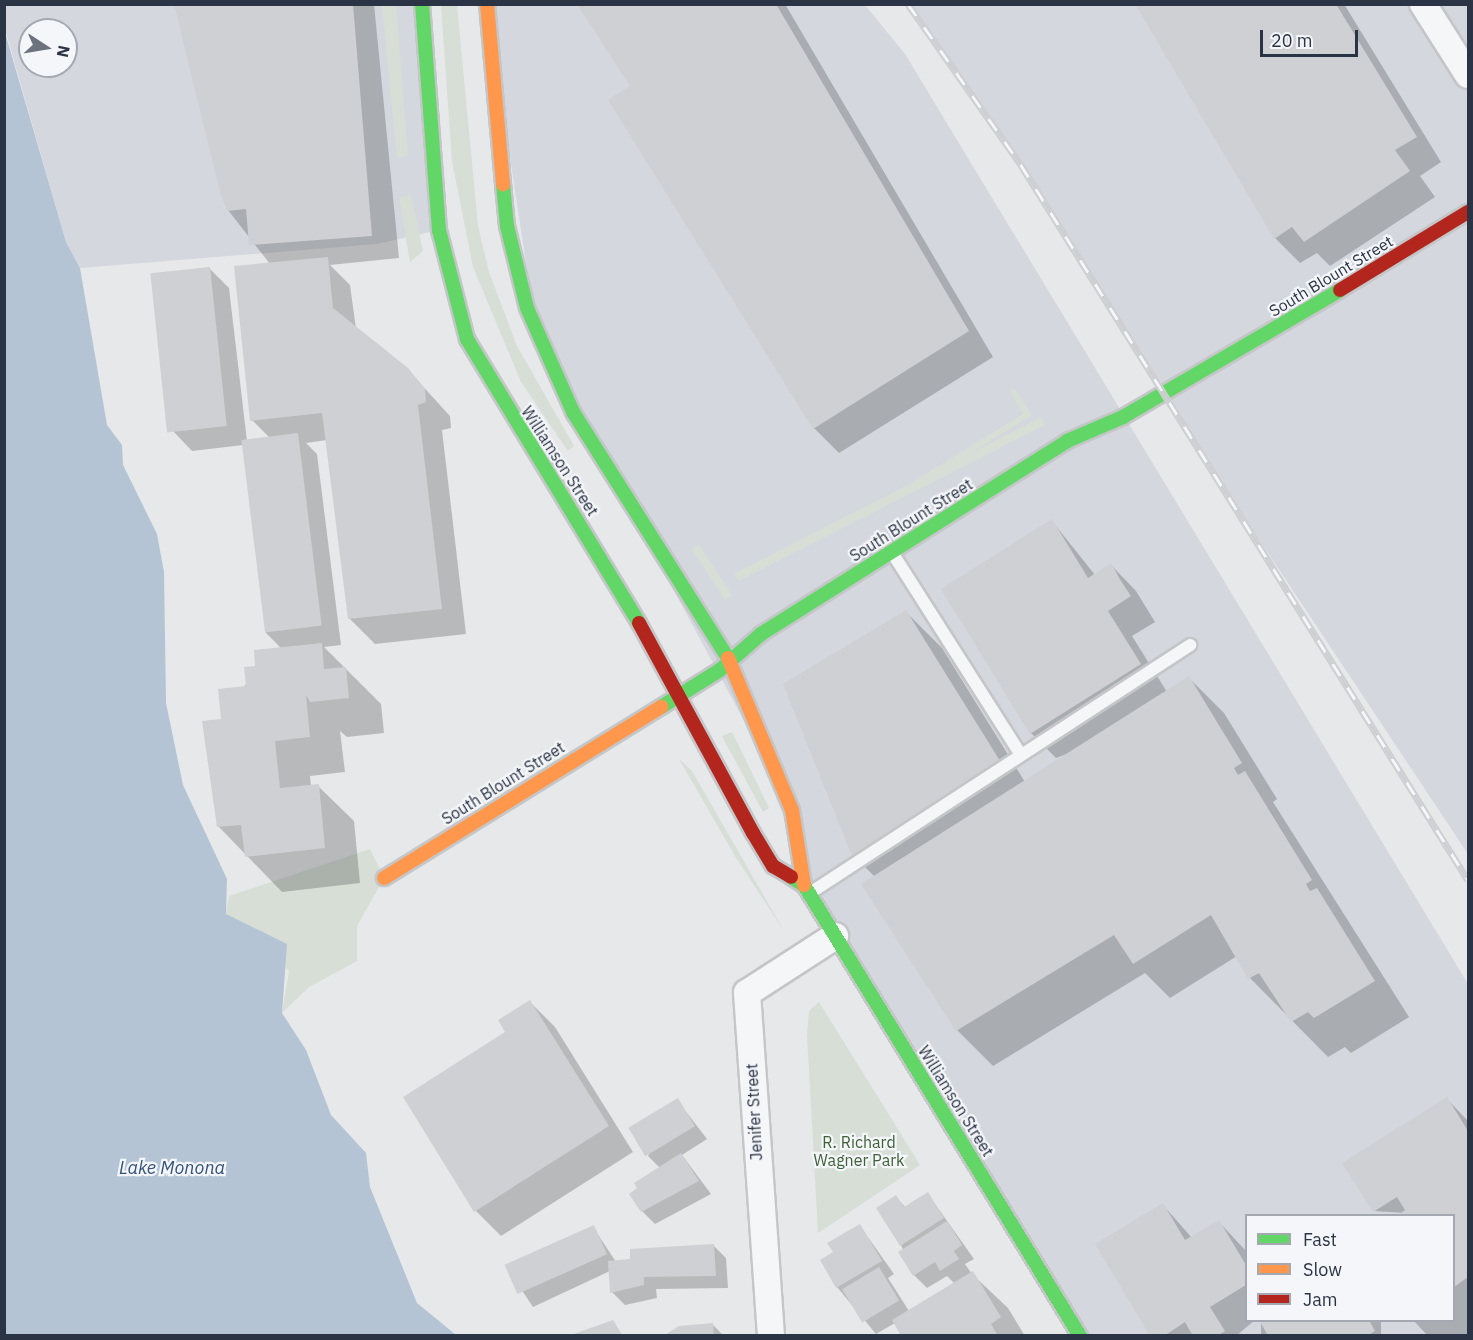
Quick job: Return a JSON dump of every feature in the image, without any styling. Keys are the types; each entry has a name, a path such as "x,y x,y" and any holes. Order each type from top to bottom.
{"street":[{"name":"Williamson Street","path":"422,4 439,230 467,339 680,695 773,866 807,889"},
{"name":"Williamson Street","path":"487,4 507,226 534,327 573,412 730,661 792,810 807,889 1080,1335"},
{"path":"1423,4 1468,75"},
{"name":"South Blount Street","path":"384,878 680,695 730,661 761,634 1066,441 1230,356 1468,212"},
{"name":"Jenifer Street","path":"771,1335 747,993 835,936"}],"lane":[{"path":"892,551 1021,755"},
{"path":"807,889 1021,755 1190,645"}],"shaded area":[{"path":"4,5 420,5 439,230 377,244 80,268 66,242 19,78 78,78 78,18 18,18 18,74 5,29"},
{"path":"487,5 865,5 905,54 1468,984 1468,1335 1081,1335 804,885 792,810 537,336"},
{"path":"908,5 1468,5 1468,854 1185,428 1021,165"}],"green space":[{"path":"382,5 396,5 408,156 397,158"},
{"path":"441,5 457,5 478,226 489,272 517,346 574,446 568,451 521,382 473,267 452,161"},
{"path":"411,195 423,251 410,262 399,197"},
{"path":"1009,390 1016,390 1032,415 865,518 862,513 1023,414"},
{"path":"1041,417 1045,425 739,581 734,573"},
{"path":"699,544 732,595 725,600 691,549"},
{"path":"732,732 769,808 763,812 722,736"},
{"path":"679,759 692,771 784,931 735,856"},
{"path":"370,849 384,878 357,926 357,961 309,987 282,1013 289,971 226,914 229,896"},
{"name":"R. Richard Wagner Park","path":"819,1002 920,1165 818,1233 807,1035 809,1011"}],"water":[{"name":"Lake Monona","path":"4,29 66,242 80,268 107,425 122,445 123,465 157,534 164,572 166,703 183,785 227,879 226,914 287,944 282,1013 306,1050 331,1115 366,1153 370,1187 417,1303 456,1335 5,1335"}],"building":[{"path":"174,4 353,4 372,236 249,245 246,209 227,211 219,188"},
{"path":"577,4 776,4 969,331 813,429 608,100 630,86"},
{"path":"1135,4 1336,4 1417,137 1395,150 1410,171 1304,242 1292,227 1274,239"},
{"path":"328,257 333,308 408,368 425,389 426,402 418,405 442,609 348,619 322,413 250,421 234,266"},
{"path":"210,267 227,426 167,432 150,273"},
{"path":"298,433 322,626 265,633 241,440"},
{"path":"1052,519 1088,578 1111,563 1131,596 1108,611 1141,664 1030,734 941,589"},
{"path":"906,610 1002,764 852,856 783,684"},
{"path":"322,643 324,669 346,667 349,698 310,702 306,695 310,737 275,741 280,788 319,784 325,848 245,857 241,825 217,827 202,721 221,719 218,689 246,686 244,667 255,666 254,650"},
{"path":"1189,676 1242,763 1234,768 1238,775 1245,771 1312,880 1306,884 1310,891 1317,888 1375,981 1314,1018 1308,1012 1291,1022 1259,973 1248,979 1211,915 1133,964 1114,935 956,1031 861,884"},
{"path":"530,1000 609,1126 474,1212 403,1097 505,1032 498,1020"},
{"path":"1447,1097 1468,1131 1468,1277 1455,1286 1455,1214 1400,1214 1405,1210 1397,1197 1373,1212 1342,1163"},
{"path":"678,1098 695,1126 645,1156 628,1128"},
{"path":"681,1153 699,1181 641,1212 629,1194 637,1188 634,1183"},
{"path":"928,1192 944,1218 900,1246 876,1208 896,1195 904,1207"},
{"path":"1163,1203 1185,1240 1219,1220 1245,1263 1245,1286 1210,1307 1225,1331 1217,1336 1193,1336 1185,1322 1164,1336 1150,1336 1095,1244"},
{"path":"947,1221 962,1245 954,1251 959,1259 940,1271 935,1262 913,1276 898,1252"},
{"path":"860,1224 882,1261 836,1288 820,1260 833,1252 827,1243"},
{"path":"594,1225 607,1254 517,1294 504,1265"},
{"path":"714,1244 716,1276 644,1277 644,1285 610,1293 608,1261 630,1259 630,1249"},
{"path":"879,1267 899,1300 862,1323 842,1289"},
{"path":"973,1271 1001,1317 991,1324 998,1336 901,1336 892,1320"},
{"path":"613,1320 623,1336 571,1336 571,1335"},
{"path":"1260,1322 1370,1322 1375,1331 1367,1336 1268,1336"},
{"path":"713,1323 714,1336 663,1336 679,1326"}],"railway":[{"path":"908,4 1021,165 1468,880"}],"traffic: fast":[{"path":"422,4 439,230 467,339 639,623"},
{"path":"503,184 507,226 527,308 573,412 728,658"},
{"path":"661,707 720,670 761,634 1067,441 1123,417 1340,290"},
{"path":"791,877 804,885 1080,1336"}],"traffic: slow":[{"path":"487,4 503,184"},
{"path":"728,658 792,810 804,885"},
{"path":"384,878 661,707"}],"traffic: jam":[{"path":"1340,290 1468,212"},
{"path":"639,623 753,833 773,866 791,877"}]}
